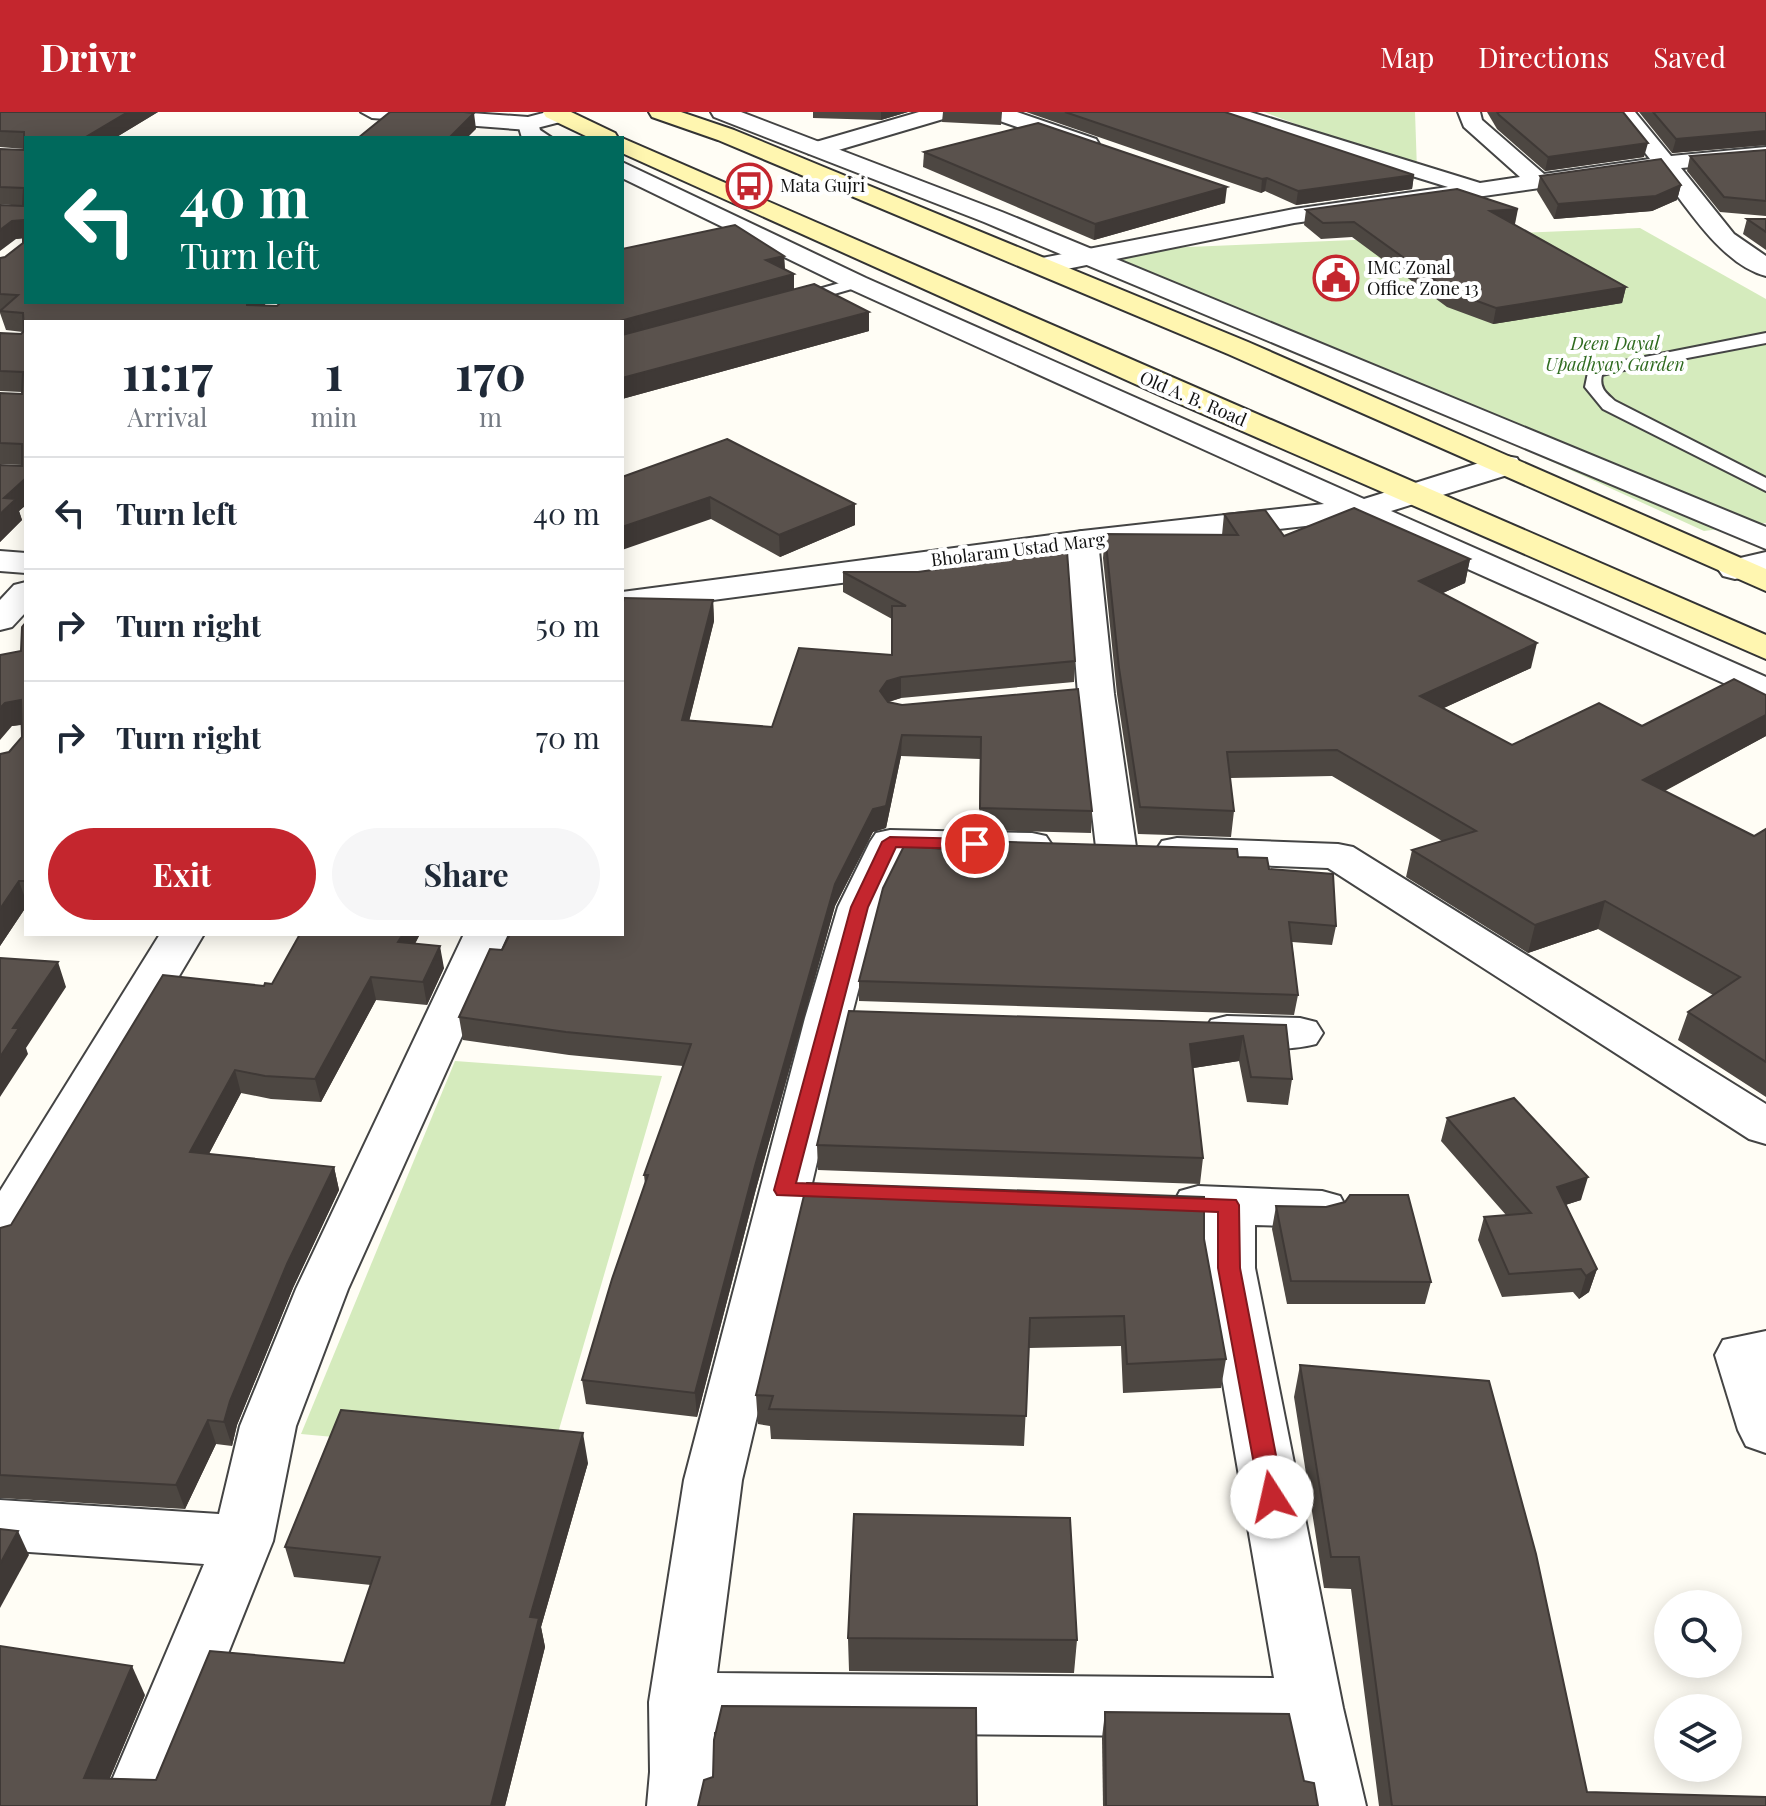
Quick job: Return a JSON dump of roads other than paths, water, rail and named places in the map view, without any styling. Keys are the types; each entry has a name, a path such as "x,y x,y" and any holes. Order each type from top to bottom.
{"main road":[{"path":"660,112 726,135 1042,266 1506,465 1751,565 1766,581"},
{"path":"557,113 603,136"},
{"name":"Old A. B. Road","path":"624,146 1174,391 1766,648"}],"street":[{"path":"372,112 535,131 557,113"},
{"path":"497,112 535,131"},
{"path":"722,112 993,217 1766,539"},
{"path":"817,149 942,112"},
{"path":"1228,112 1481,190"},
{"path":"1469,112 1472,122 1539,182"},
{"path":"1624,112 1725,239 1766,268"},
{"path":"1008,116 1114,153"},
{"path":"1042,266 1294,216 1664,164 1766,154"},
{"path":"624,170 857,283 1766,691"},
{"path":"1249,200 1294,216"},
{"path":"1713,222 1740,224"},
{"name":"Bholaram Ustad Marg","path":"624,603 1082,541 1360,510 1506,465"},
{"path":"1082,541 1081,696 1116,847"},
{"path":"0,561 24,563"},
{"path":"0,620 24,594"},
{"path":"680,1806 683,1772 681,1702 713,1480 808,1191 828,1018 859,907 890,842 1338,856 1766,1127"},
{"path":"0,1234 181,936"},
{"path":"134,1806 243,1541 268,1426 322,1289 485,936"},
{"path":"828,1018 875,1020"},
{"path":"1190,1029 1300,1033"},
{"path":"1149,1202 1322,1209"},
{"path":"1229,1205 1229,1268 1311,1708 1333,1806"},
{"path":"1766,1352 1742,1355 1766,1430"},
{"path":"0,1525 243,1541"},
{"path":"681,1702 1311,1708"}],"lane":[{"path":"780,305 857,283"},
{"path":"1766,338 1618,366 1595,372 1591,381 1593,390 1609,405 1766,485"}],"place":[{"name":"Mata Gujri","path":"749,186"},
{"name":"IMC Zonal Office Zone 13","path":"1336,278"}],"park label":[{"name":"Deen Dayal Upadhyay Garden","path":"1615,354"}]}
